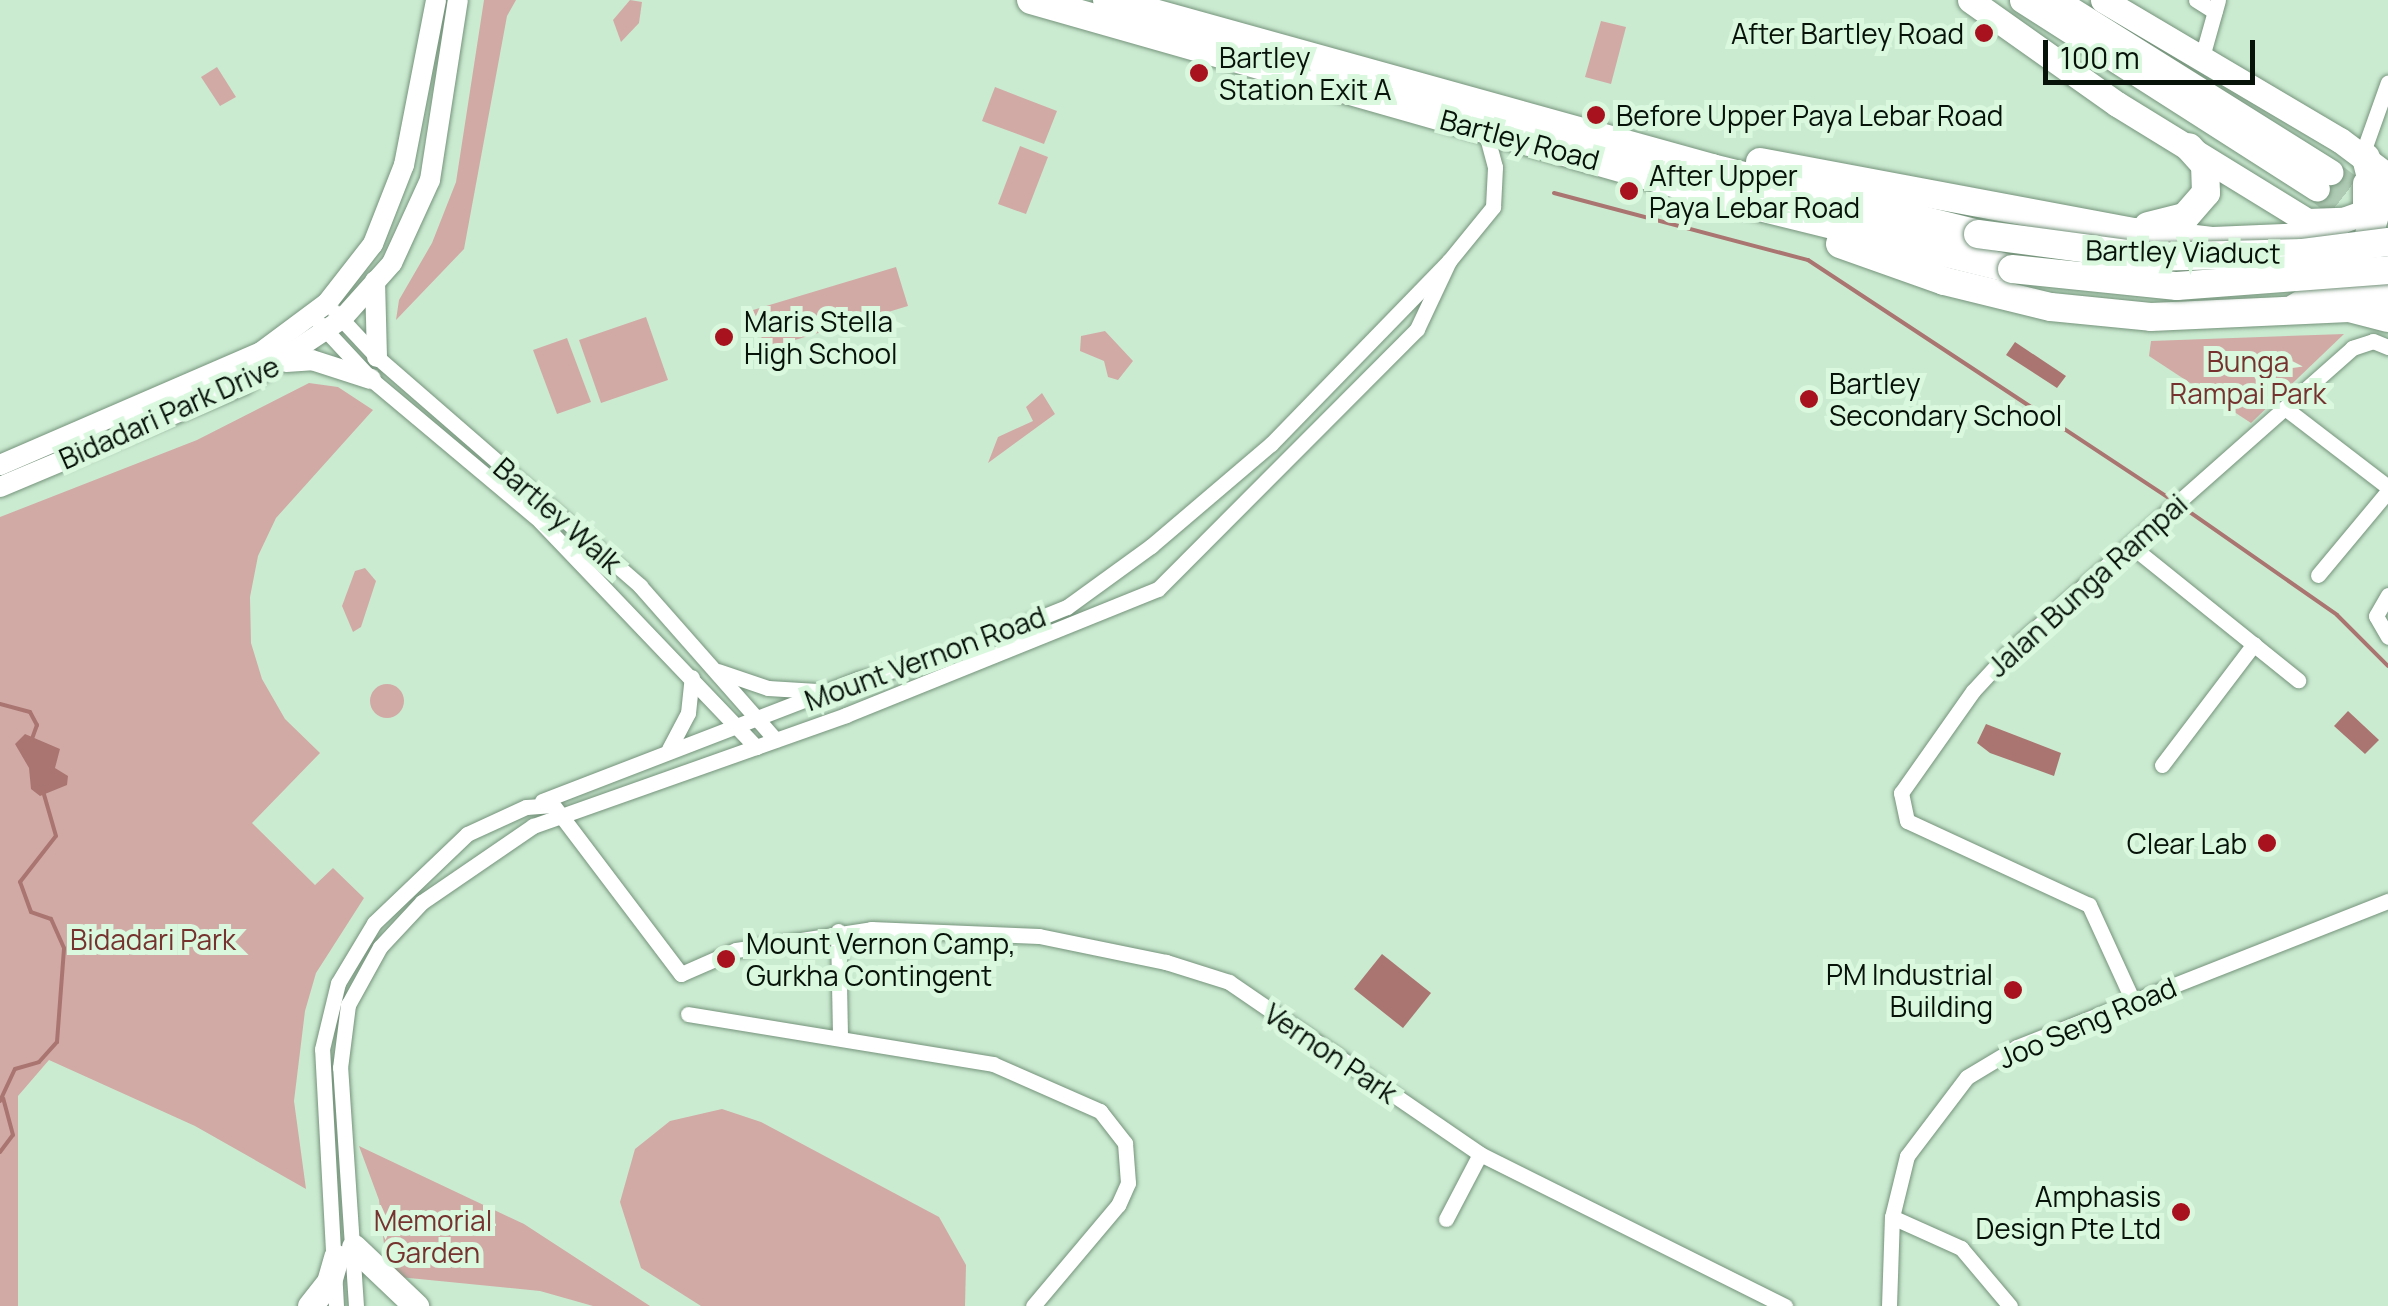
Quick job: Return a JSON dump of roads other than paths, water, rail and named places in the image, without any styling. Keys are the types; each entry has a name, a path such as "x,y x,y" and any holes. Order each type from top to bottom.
{"highway":[{"name":"Bartley Road","path":"1031,0 1744,203 2012,269"},
{"name":"Bartley Road","path":"1107,0 1649,151 1978,234"},
{"path":"2117,228 2167,224 2197,208 2208,179 2189,147"},
{"path":"1649,151 1718,154 2117,228 2247,241 2332,236"},
{"path":"2293,309 2334,285 2379,238 2376,163"},
{"path":"1744,203 1770,219 1944,281 2051,307 2151,317 2349,308 2383,335"},
{"name":"Bartley Viaduct","path":"1978,234 2150,256 2304,252 2379,238"},
{"path":"2245,313 2284,292 2281,261 2247,241"},
{"name":"Bartley Viaduct","path":"2012,269 2177,286 2298,282 2388,271"},
{"path":"2293,309 2388,291"}],"main road":[{"path":"1970,0 2189,147 2332,236 2379,238 2388,271"},
{"path":"2022,0 2324,181 2056,0"},
{"path":"2103,0 2376,163"},
{"path":"2307,220 2343,220 2369,207 2363,177 2340,140"},
{"path":"310,1306 345,1252 416,1306"}],"street":[{"name":"Bidadari Park Drive","path":"10,460 219,373 319,309 373,244 404,165 436,0"},
{"name":"Bidadari Park Drive","path":"0,488 282,363 335,325 392,262 430,180 458,0"},
{"path":"2196,0 2216,6 2202,57"},
{"path":"2376,163 2388,82"},
{"name":"Mount Vernon Road","path":"345,1252 322,1049 338,983 374,923 421,874 466,834 526,807 828,690 935,660 1067,606 1151,546 1270,444 1448,261 1492,207 1495,167 1485,129"},
{"path":"373,244 374,268 392,262"},
{"name":"Mount Vernon Road","path":"345,1252 340,1068 348,1005 380,947 422,902 492,848 567,816 1078,625 1158,589 1322,430 1416,329 1448,261"},
{"path":"375,281 377,357"},
{"name":"Bartley Walk","path":"319,309 640,586 776,740"},
{"name":"Bartley Walk","path":"335,325 371,379 540,521 756,748"},
{"name":"Jalan Bunga Rampai","path":"2133,1001 2089,905 1907,821 1899,804 1990,670 2352,348 2383,335"},
{"path":"282,363 312,360 371,379"},
{"path":"2285,408 2388,489 2318,575"},
{"path":"10,460 32,466 57,462"},
{"path":"2130,545 2298,680"},
{"path":"2388,595 2376,616 2388,637"},
{"path":"1067,606 1078,625"},
{"path":"2162,765 2254,644"},
{"path":"714,670 768,688 828,690"},
{"path":"667,752 688,713 692,677"},
{"path":"526,807 553,805 567,816"},
{"name":"Vernon Park","path":"567,816 605,878 681,974 736,950 838,931 1039,936 1228,982 1480,1154 1786,1306"},
{"name":"Joo Seng Road","path":"1889,1306 1892,1216 1920,1131 1967,1078 2017,1047 2388,901"},
{"path":"838,931 840,1036"},
{"path":"688,1014 993,1064 1100,1111 1118,1128 1128,1162 1118,1205 1032,1306"},
{"path":"1446,1219 1480,1154"},
{"path":"1892,1216 1960,1248 2010,1306"},
{"path":"336,1306 345,1252"},
{"path":"345,1252 356,1306"}],"waterway":[{"path":"1554,193 1808,260 2173,501"},
{"path":"2181,506 2337,615 2388,666"},
{"path":"0,704 30,712 37,725 32,739"},
{"path":"0,1101 15,1069 39,1062 57,1042 64,948 51,919 31,912 20,882 56,836 43,791"},
{"path":"0,1152 13,1135 3,1098"}],"tunnel":[{"path":"2330,172 2379,208"},
{"path":"2317,189 2368,229"}],"place":[{"name":"After Bartley Road","path":"1984,33"},
{"name":"Bartley Station Exit A","path":"1199,73"},
{"name":"Before Upper Paya Lebar Road","path":"1596,115"},
{"name":"After Upper Paya Lebar Road","path":"1629,191"},
{"name":"Maris Stella High School","path":"724,337"},
{"name":"Bartley Secondary School","path":"1809,399"},
{"name":"Clear Lab","path":"2267,843"},
{"name":"Mount Vernon Camp, Gurkha Contingent","path":"726,959"},
{"name":"PM Industrial Building","path":"2013,990"},
{"name":"Amphasis Design Pte Ltd","path":"2181,1212"}],"park label":[{"name":"Bunga Rampai Park","path":"2248,377"},
{"name":"Bidadari Park","path":"153,939"},
{"name":"Memorial Garden","path":"433,1236"}]}
